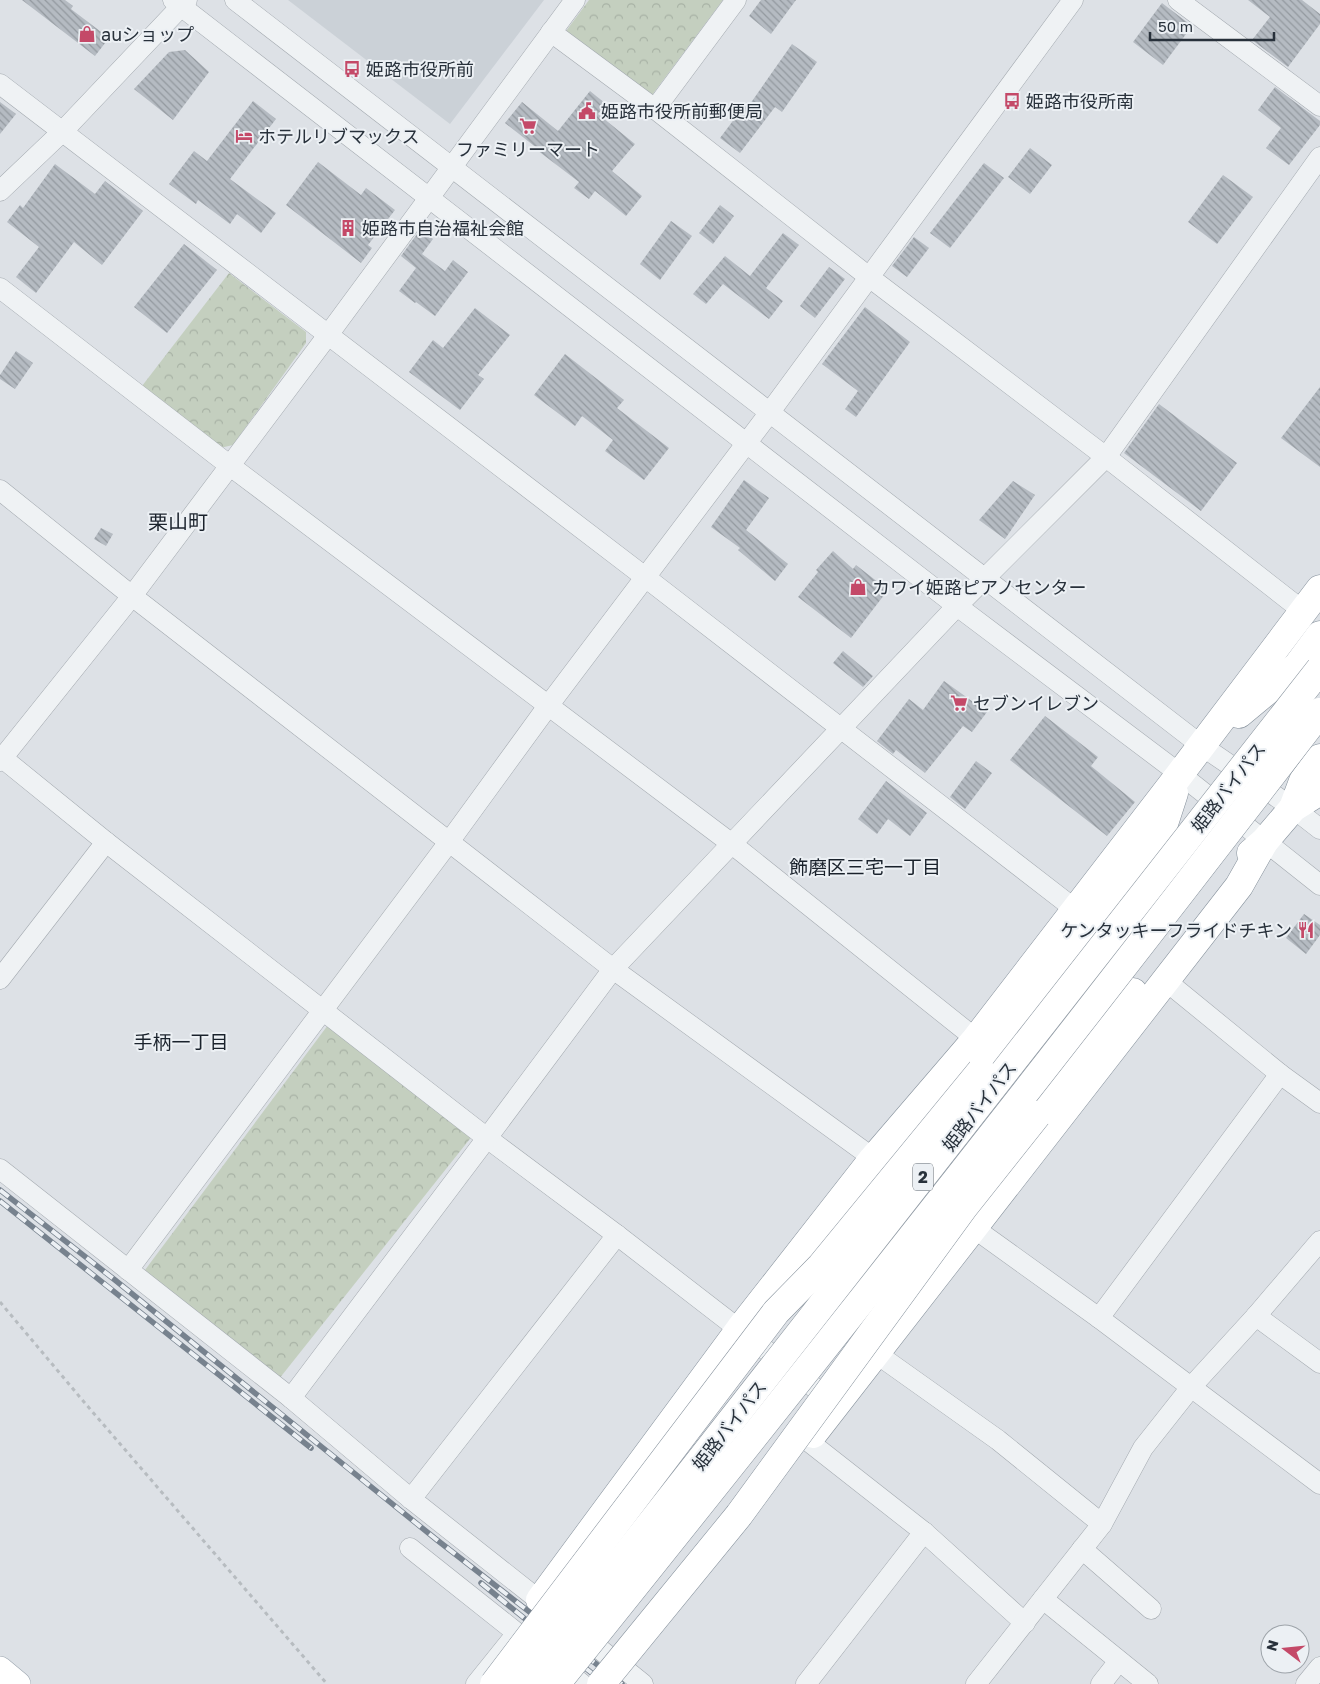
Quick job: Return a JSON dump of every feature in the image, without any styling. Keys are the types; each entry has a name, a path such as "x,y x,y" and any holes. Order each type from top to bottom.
{"highway":[{"path":"540,1600 740,1329 873,1159 976,1039 1202,746 1320,589"},
{"path":"1202,746 1297,666 1320,635"},
{"name":"姫路バイパス","path":"556,1684 590,1622 1320,669"},
{"name":"姫路バイパス","path":"525,1684 590,1622 832,1338 1124,967 1320,712"},
{"path":"1293,808 1304,781 1320,758"},
{"path":"494,1684 776,1312 821,1266 981,1071 1161,834 1180,774"},
{"path":"601,1684 738,1514 964,1207 1223,876 1264,842 1293,808 1320,791"},
{"path":"635,1677 808,1441 1239,886 1264,842"},
{"path":"821,1266 784,1323 681,1458 592,1582 590,1622 636,1609 728,1501 820,1386 880,1322"}],"main road":[{"path":"0,1670 18,1684"}],"street":[{"path":"235,0 1202,746 1293,808 1320,829"},
{"path":"575,0 450,167 328,335 132,596 1,758 487,1138 617,1235 837,1405"},
{"path":"655,109 736,0"},
{"path":"128,1270 324,1010 548,706 770,412 1073,0"},
{"path":"1178,0 1320,106"},
{"path":"0,191 62,132 181,2 746,443 957,606 1180,774 1320,885"},
{"path":"551,32 655,109 869,277 1106,457 1304,611"},
{"path":"0,84 645,577 840,730 1076,910"},
{"path":"291,1398 612,969 957,606 1106,457 1320,157"},
{"path":"0,288 229,465 732,844 976,1039"},
{"path":"0,490 132,596 612,969 873,1159 975,1228 1099,1318 1320,1484"},
{"path":"0,979 106,842"},
{"path":"1166,981 1280,1074 1320,1103"},
{"path":"1099,1318 1280,1074"},
{"path":"0,1169 291,1398 410,1499 635,1677"},
{"path":"410,1499 617,1235"},
{"path":"976,1684 1102,1524 1143,1448 1192,1386 1256,1316 1320,1241"},
{"path":"1256,1316 1320,1363"},
{"path":"877,1354 998,1440 1102,1524"},
{"path":"808,1441 924,1532 1025,1623"},
{"path":"806,1684 924,1532"},
{"path":"410,1548 582,1684"},
{"path":"1082,1549 1151,1609"},
{"path":"1043,1599 1148,1684"},
{"path":"476,1684 517,1632"},
{"path":"1100,1684 1119,1661"},
{"path":"1306,1684 1320,1667"}],"path":[{"path":"0,1302 96,1417 327,1684"}],"shaded area":[{"path":"288,0 544,0 450,124"}],"green space":[{"path":"589,0 723,0 652,95 566,31"},
{"path":"229,273 306,332 306,343 233,445 220,448 142,386"},
{"path":"328,1025 473,1135 279,1379 142,1274"}],"building":[{"path":"22,0 65,0 73,6 71,9 109,38 95,56"},
{"path":"761,0 796,0 771,34 749,16"},
{"path":"1248,0 1302,0 1320,14 1320,24 1288,67 1252,40 1270,17"},
{"path":"1162,3 1192,26 1163,65 1133,42"},
{"path":"792,44 817,62 782,112 775,107 740,153 720,138 747,102 750,104"},
{"path":"185,50 209,72 173,120 134,89 169,52"},
{"path":"1275,87 1320,121 1320,125 1289,165 1266,148 1281,128 1258,110"},
{"path":"590,91 606,104 598,114 635,144 612,171 642,196 626,216 595,191 589,199 574,188 579,182 505,123 522,102 558,131"},
{"path":"253,101 276,119 230,179 276,213 261,233 237,214 230,224 198,200 196,204 169,184 194,151 207,161"},
{"path":"0,102 16,114 0,134"},
{"path":"1030,148 1052,165 1030,194 1008,177"},
{"name":"姫路市自治福祉会館","path":"318,162 361,195 366,188 395,210 368,245 372,248 361,263 286,205"},
{"path":"984,163 1004,178 950,248 930,233"},
{"path":"55,164 95,194 105,181 143,211 102,265 74,242 36,293 16,277 39,247 7,222 20,205 23,208"},
{"path":"1223,175 1253,197 1217,244 1188,222"},
{"path":"720,205 734,216 713,244 699,233"},
{"path":"671,221 692,236 660,280 640,264"},
{"path":"420,230 433,239 422,254 445,271 453,260 468,272 435,316 399,291 416,268 401,256"},
{"path":"783,233 799,245 766,288 783,301 769,319 723,284 706,304 693,294 725,256 750,276"},
{"path":"914,237 929,248 907,277 892,266"},
{"path":"184,244 217,270 167,333 134,307"},
{"path":"829,267 845,279 815,318 800,306"},
{"path":"865,307 910,342 856,417 845,409 858,391 822,364"},
{"path":"475,308 510,335 478,375 484,379 460,410 409,372 433,340 443,348"},
{"path":"16,351 33,363 15,389 0,379 0,375"},
{"path":"565,354 624,400 617,408 669,448 644,480 605,451 613,440 582,416 575,426 534,395"},
{"path":"1320,387 1320,467 1281,438"},
{"path":"1159,404 1237,463 1201,511 1124,453"},
{"path":"744,480 769,498 746,530 788,564 775,581 738,550 740,548 711,527"},
{"path":"1013,481 1035,495 1005,539 979,520"},
{"path":"101,528 113,534 106,546 94,539"},
{"path":"833,551 853,569 856,565 888,590 851,638 798,597 818,572 816,570"},
{"path":"843,651 873,676 863,687 833,663"},
{"path":"944,681 987,712 972,732 963,726 925,773 896,750 893,754 877,741 909,699 923,710"},
{"path":"1045,716 1098,757 1091,766 1135,802 1107,836 1010,760"},
{"path":"976,761 992,773 965,809 950,797"},
{"path":"886,781 927,813 910,836 888,819 877,834 858,819"},
{"name":"ケンタッキーフライドチキン","path":"1304,914 1320,925 1320,935 1306,954 1286,938"}],"railway":[{"path":"0,1190 115,1280 437,1540 622,1684"},
{"path":"0,1201 311,1448"},
{"path":"481,1583 605,1684"}],"place":[{"name":"auショップ","path":"87,34"},
{"name":"姫路市役所前","path":"352,69"},
{"name":"姫路市役所南","path":"1012,101"},
{"name":"姫路市役所前郵便局","path":"587,111"},
{"name":"ファミリーマート","path":"528,126"},
{"name":"ホテルリブマックス","path":"244,136"},
{"name":"姫路市自治福祉会館","path":"348,228"},
{"name":"カワイ姫路ピアノセンター","path":"858,587"},
{"name":"セブンイレブン","path":"959,703"},
{"name":"ケンタッキーフライドチキン","path":"1306,930"}],"district":[{"name":"栗山町","path":"178,521"},
{"name":"飾磨区三宅一丁目","path":"865,866"},
{"name":"手柄一丁目","path":"181,1041"}]}
